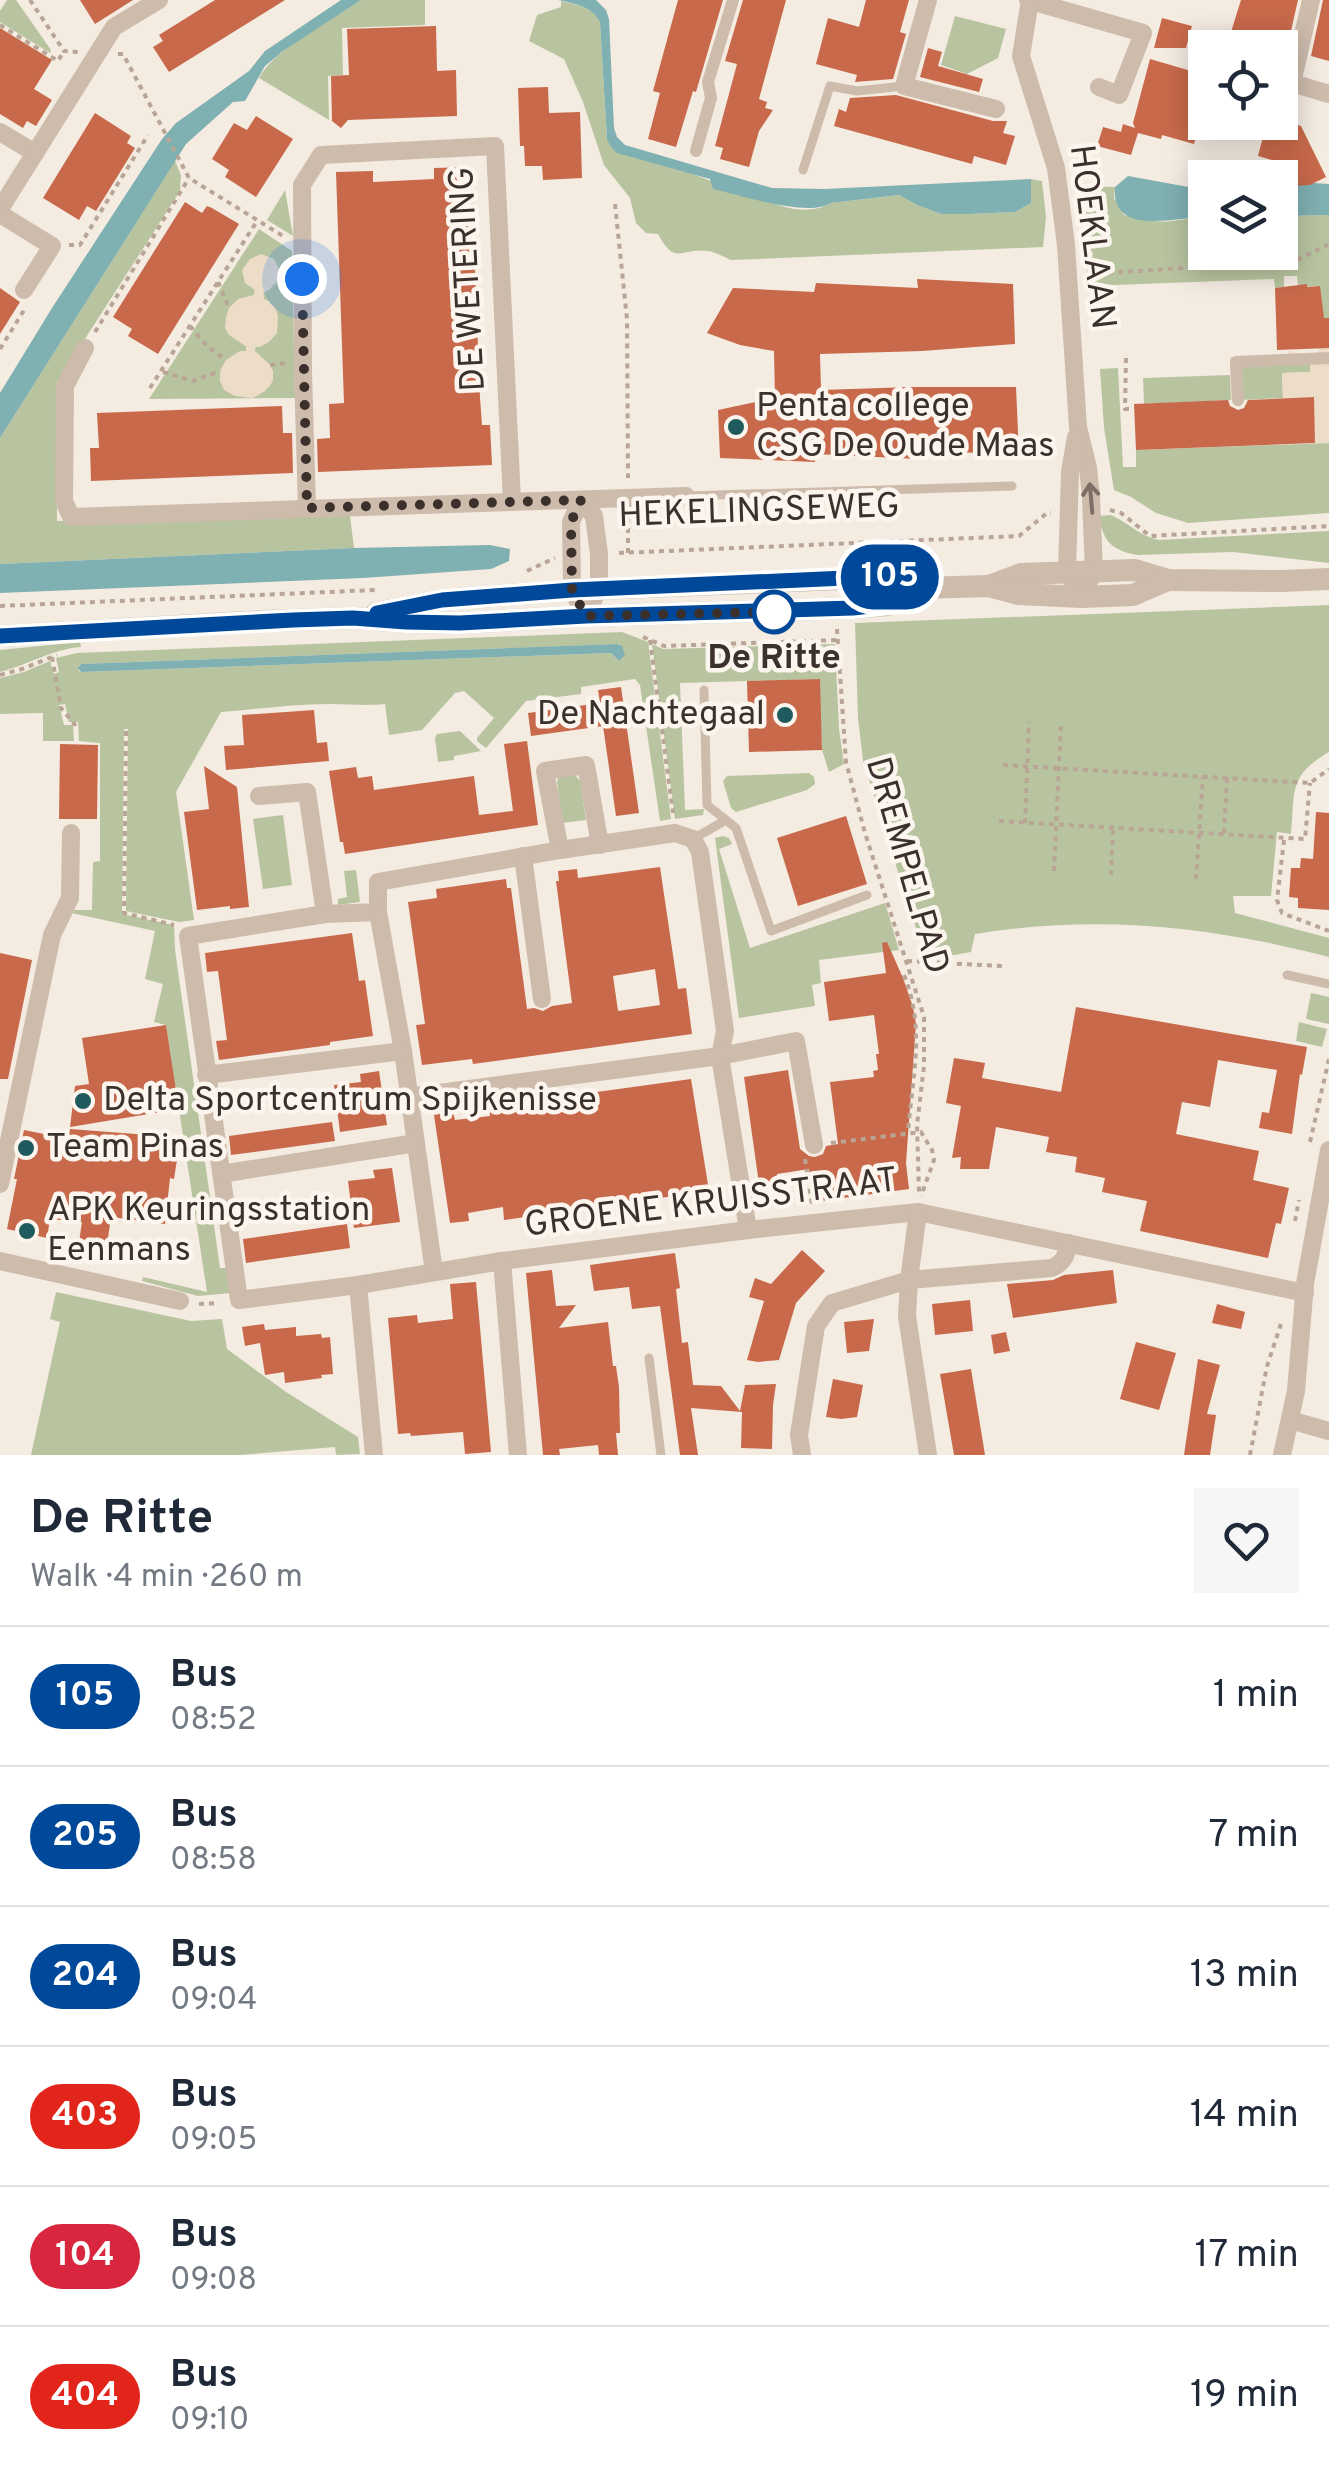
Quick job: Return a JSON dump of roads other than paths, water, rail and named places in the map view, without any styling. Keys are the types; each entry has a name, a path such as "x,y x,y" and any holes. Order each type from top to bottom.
{"street":[{"path":"696,151 711,98 708,82 733,0"},
{"path":"928,0 904,86 996,109"},
{"path":"1029,0 1142,33 1119,95 1099,87"},
{"name":"HOEKLAAN","path":"1029,0 1021,56 1056,168 1066,245 1078,427 1088,468 1092,511 1094,571 1082,597"},
{"path":"1311,0 1292,83 1329,94"},
{"path":"24,290 52,246 0,211 114,28 146,3"},
{"path":"0,132 35,153"},
{"name":"DE WETERING","path":"307,508 302,184 321,155 495,146 512,502"},
{"path":"86,348 64,386 64,501 71,517 686,496"},
{"path":"1238,400 1236,362 1329,358"},
{"name":"HOEKLAAN","path":"1067,572 1070,472 1078,427"},
{"path":"581,500 594,516 599,554 599,588 586,616"},
{"path":"581,500 571,522 572,590 586,616"},
{"name":"HEKELINGSEWEG","path":"988,586 1021,574 1134,570 1168,580 1329,579"},
{"path":"1067,572 1082,597"},
{"name":"HEKELINGSEWEG","path":"353,618 442,600 599,588 890,576 920,588 988,586 1020,594 1082,597 1134,595 1168,580"},
{"name":"HEKELINGSEWEG","path":"0,636 353,618 460,623 837,609 888,604 920,588"},
{"path":"560,850 545,771 586,765 600,845"},
{"path":"260,796 306,792 325,914"},
{"path":"0,1184 52,935 70,898 71,833"},
{"path":"434,1272 403,1052 378,912 378,882 560,850 684,836 700,852 725,1031 720,1056 748,1230"},
{"path":"523,856 542,1000"},
{"path":"378,912 325,914 188,936 220,1174 416,1143"},
{"path":"410,1098 720,1056 796,1041 814,1145"},
{"path":"206,1074 403,1052"},
{"path":"1282,1455 1298,1371 1304,1293 1322,1218 1329,1150"},
{"name":"GROENE KRUISSTRAAT","path":"220,1174 239,1300 919,1206 1069,1243 1304,1293"},
{"path":"919,1206 906,1316 928,1455"},
{"path":"802,1455 799,1435 816,1326 832,1302 908,1280 1052,1268 1066,1257 1069,1243"},
{"path":"0,1261 180,1301"},
{"path":"502,1261 518,1455"},
{"path":"358,1284 374,1455"},
{"path":"1290,1420 1329,1431"}],"lane":[{"path":"803,170 830,86 857,91 904,86"},
{"path":"686,496 1012,486"},
{"path":"704,690 708,806 736,828 771,930 868,895"},
{"path":"684,836 726,820"},
{"path":"1287,975 1329,984"},
{"path":"649,1358 662,1455"}],"water":[{"path":"341,0 361,0 283,51 265,66 245,101 233,102 186,144 0,438 0,393 162,139 176,123 249,71 265,51"},
{"path":"559,0 596,0 606,10 614,128 625,145 772,188 1031,179 1031,203 1015,212 941,214 899,195 821,207 791,207 713,189 710,179 617,153 607,139 600,22 588,9"},
{"path":"1128,176 1188,187 1188,219 1134,219 1123,213 1117,203 1115,187"},
{"path":"1298,184 1329,184 1329,215 1298,216"},
{"path":"490,545 510,549 509,561 491,569 363,578 0,593 0,564"},
{"path":"618,644 625,655 619,661 611,653 81,672 78,668 81,664"}],"place":[{"name":"Penta college CSG De Oude Maas","path":"736,427"},
{"name":"De Ritte","path":"774,612"},
{"name":"De Nachtegaal","path":"785,715"},
{"name":"Delta Sportcentrum Spijkenisse","path":"83,1101"},
{"name":"Team Pinas","path":"26,1148"},
{"name":"APK Keuringsstation Eenmans","path":"27,1231"}]}
